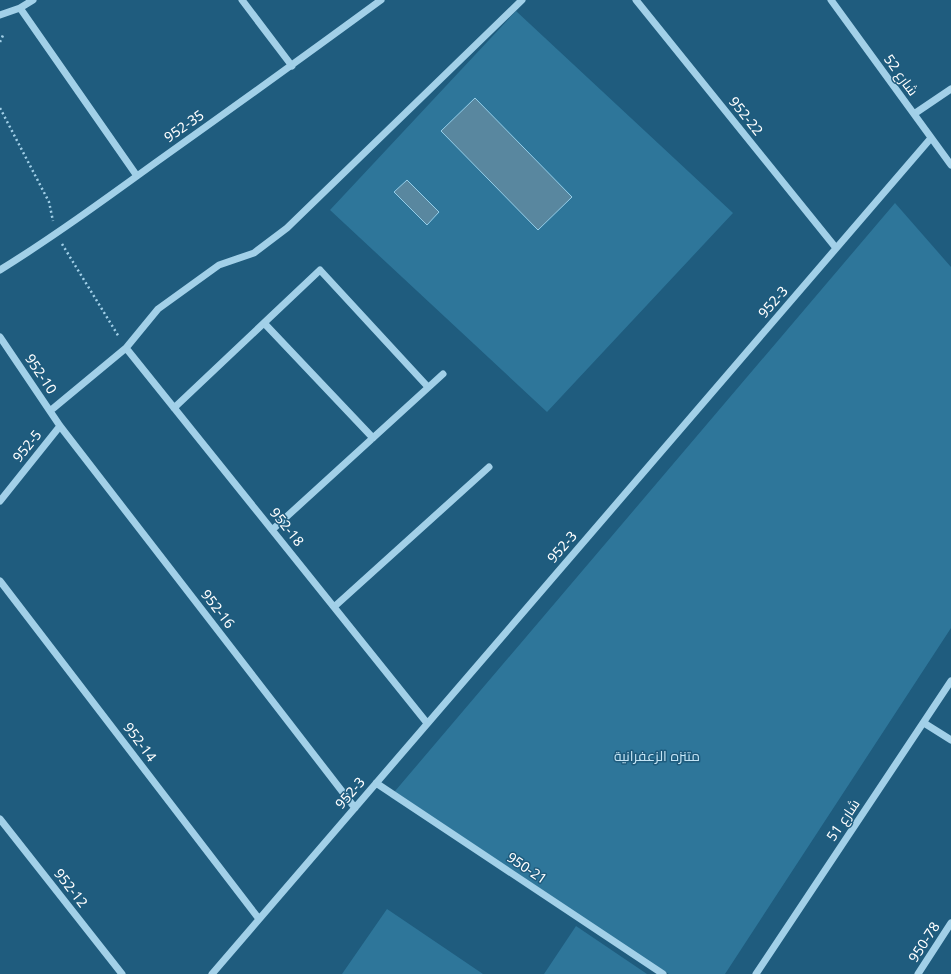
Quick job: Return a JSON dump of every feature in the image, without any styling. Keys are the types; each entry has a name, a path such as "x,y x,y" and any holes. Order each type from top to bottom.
{"street":[{"path":"242,0 292,66"},
{"name":"952-35","path":"0,270 34,249 292,66 381,0"},
{"path":"50,411 126,348 158,309 220,265 254,253 287,228 522,0"},
{"name":"952-22","path":"636,0 836,248"},
{"name":"شارع 52","path":"831,0 951,165"},
{"path":"0,15 20,8 29,1"},
{"path":"20,8 137,176"},
{"path":"914,114 951,89"},
{"name":"952-3","path":"212,974 931,138"},
{"path":"174,408 320,270 428,387"},
{"path":"264,323 373,438"},
{"name":"952-10","path":"0,337 60,426"},
{"name":"952-18","path":"126,348 427,723"},
{"path":"272,530 443,374"},
{"name":"952-5","path":"0,501 60,426"},
{"name":"952-16","path":"60,426 355,808"},
{"path":"334,607 489,467"},
{"name":"952-14","path":"0,581 259,919"},
{"name":"شارع 51","path":"756,974 951,681"},
{"path":"924,723 951,740"},
{"name":"950-21","path":"376,783 663,974"},
{"name":"952-12","path":"0,819 122,974"},
{"name":"950-78","path":"918,974 951,923"}],"path":[{"path":"0,42 4,34"}],"green space":[{"path":"516,11 733,213 547,412 330,210"},
{"name":"متنزه الزعفرانية","path":"895,203 951,267 951,628 725,974 669,974 390,797"},
{"path":"387,909 483,974 342,974"},
{"path":"576,926 647,974 544,974"}],"shaded area":[{"path":"475,98 572,197 538,230 441,131"},
{"path":"407,180 439,212 427,225 394,192"}]}
